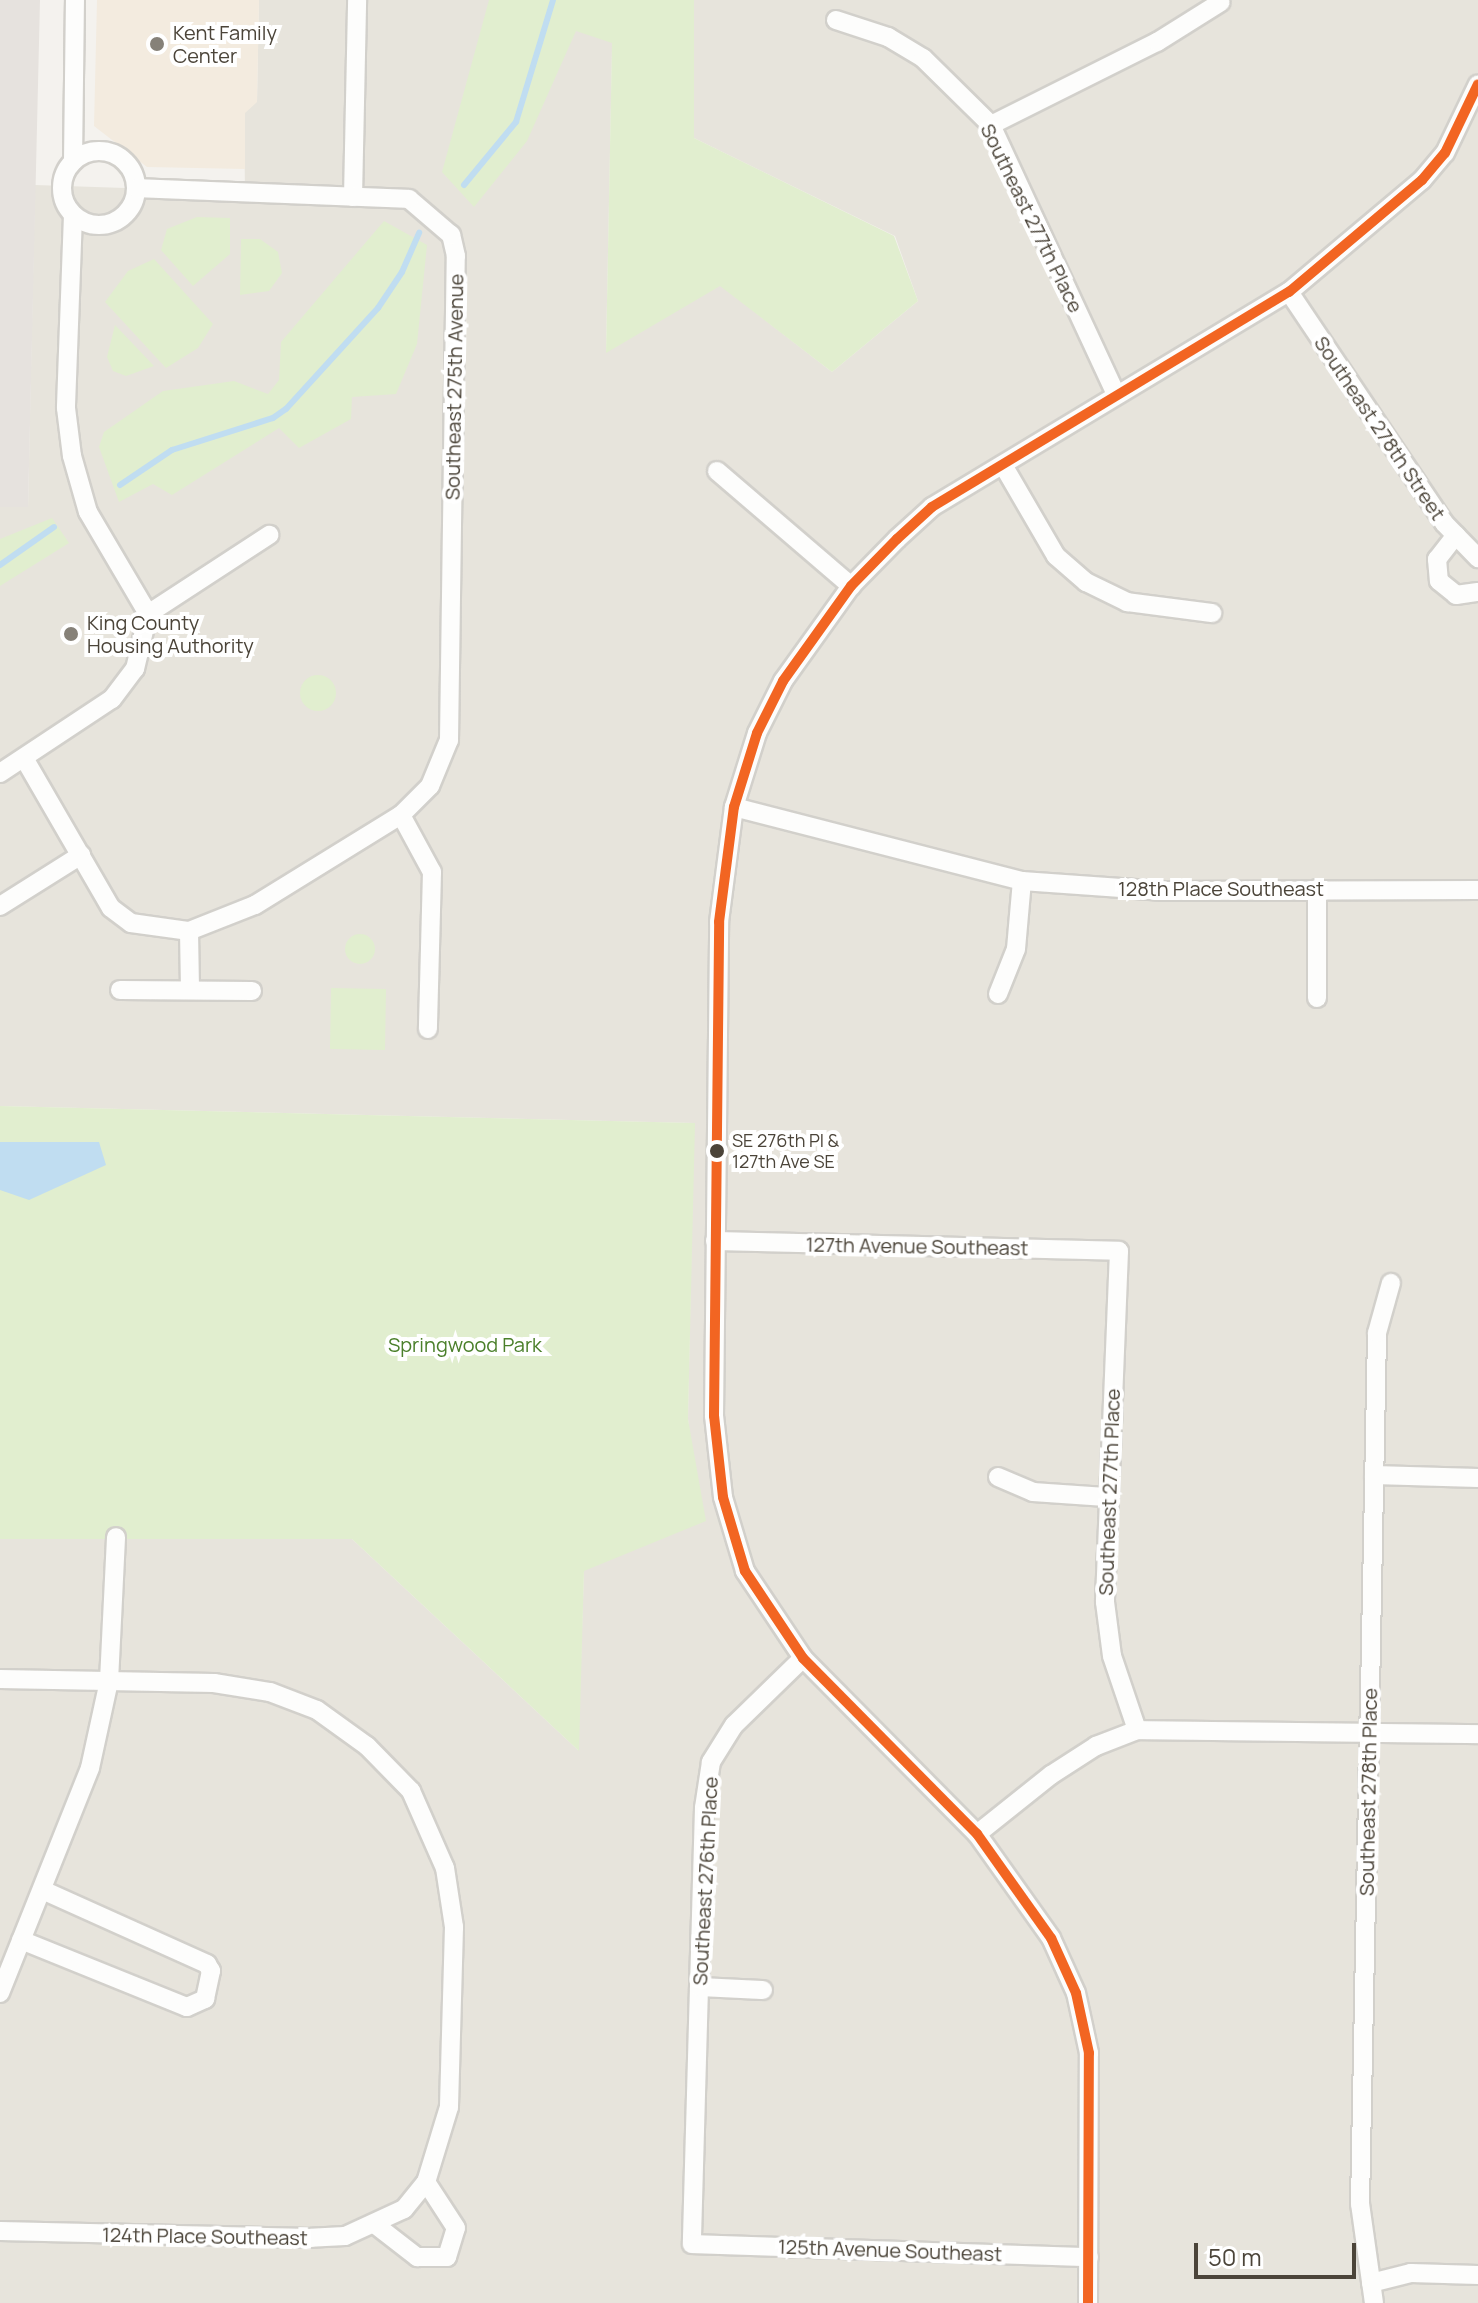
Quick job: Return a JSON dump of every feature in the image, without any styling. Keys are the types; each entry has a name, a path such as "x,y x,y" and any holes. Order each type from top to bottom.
{"street":[{"path":"73,161 96,151 120,156 137,188 129,212 108,225 83,222 73,215 62,194 73,161 75,0"},
{"path":"353,197 357,0"},
{"path":"991,125 1157,42 1221,2"},
{"name":"Southeast 277th Place","path":"836,20 888,37 923,58 991,125 1116,394"},
{"path":"1088,2303 1089,2053 1076,1993 1051,1938 977,1834 803,1658 745,1571 723,1497 714,1416 719,922 734,807 757,733 783,681 851,586 932,507 1289,292 1422,180 1445,153 1478,84"},
{"name":"Southeast 275th Avenue","path":"137,188 409,199 442,223 456,256 449,740 430,786 401,815 255,905 189,931"},
{"path":"73,215 66,408 72,456 88,512 148,614"},
{"name":"Southeast 278th Street","path":"1289,292 1456,535 1478,558"},
{"path":"1003,465 1056,556 1086,582 1127,602 1212,613"},
{"path":"717,471 851,586"},
{"path":"0,773 112,699 135,669 148,614 269,535"},
{"path":"1456,535 1437,559 1439,581 1456,595 1478,592"},
{"path":"24,758 111,908 131,923 189,931 190,989"},
{"name":"128th Place Southeast","path":"734,807 1022,881 1164,891 1478,890"},
{"path":"401,815 432,872 428,1029"},
{"path":"0,906 81,855"},
{"path":"998,994 1016,949 1022,881"},
{"path":"1317,889 1317,998"},
{"path":"120,990 252,991"},
{"name":"127th Avenue Southeast","path":"715,1241 1119,1251"},
{"name":"Southeast 277th Place","path":"1119,1251 1106,1497 1107,1615 1112,1656 1137,1730"},
{"name":"Southeast 278th Place","path":"1374,2303 1360,2204 1377,1333 1391,1283"},
{"path":"1374,1475 1478,1478"},
{"path":"998,1477 1033,1492 1106,1497"},
{"path":"0,1993 90,1768 109,1681 116,1537"},
{"name":"Southeast 276th Place","path":"692,2244 704,1808 711,1762 734,1725 803,1658"},
{"path":"0,1679 214,1683 270,1692 317,1710 367,1746 411,1791 430,1828 445,1868 454,1927 449,2107 426,2182 456,2228 447,2257 417,2257 377,2226"},
{"path":"977,1834 1051,1775 1096,1746 1137,1730 1478,1734"},
{"path":"21,1940 187,2007 205,1999 210,1987 207,1964 42,1890"},
{"path":"699,1987 763,1990"},
{"name":"124th Place Southeast","path":"0,2231 311,2238 345,2236 377,2226 404,2209 426,2182"},
{"name":"125th Avenue Southeast","path":"692,2244 1089,2257"},
{"path":"1371,2283 1411,2273 1478,2275"}],"shaded area":[{"path":"0,0 40,0 28,507 0,507"},
{"path":"97,0 259,0 257,102 245,113 245,169 147,167 94,126"},
{"path":"259,0 613,0 606,352 720,285 832,372 918,301 895,236 694,138 694,0 1478,0 1478,2303 0,2303 0,1539 352,1539 578,1750 584,1570 694,1469 688,1419 694,1123 0,1106 0,507 28,507 35,185 245,192 244,113 257,101"}],"green space":[{"path":"489,0 694,0 694,138 894,236 918,301 832,372 720,286 606,353 612,43 576,31 527,141 474,207 442,172"},
{"path":"197,217 230,218 230,254 193,286 161,250 167,229"},
{"path":"384,221 427,245 417,344 396,394 352,397 351,419 299,448 279,428 172,495 153,484 119,502 99,447 104,432 163,391 234,381 268,394 279,380 281,342"},
{"path":"241,239 260,239 278,252 282,273 269,291 240,295"},
{"path":"154,259 213,324 198,348 166,368 105,302 128,271"},
{"path":"115,325 154,366 126,376 113,371 107,357"},
{"path":"52,518 69,543 0,586 0,539"},
{"path":"318,675 330,681 336,693 330,705 318,711 306,705 300,693 306,681"},
{"path":"360,934 370,939 375,949 370,959 360,964 350,959 345,949 350,939"},
{"path":"331,988 386,989 385,1050 330,1049"},
{"name":"Springwood Park","path":"0,1106 695,1123 688,1419 706,1521 584,1571 579,1751 352,1539 0,1539"}],"water":[{"path":"0,1142 99,1142 106,1165 29,1200 0,1190"}],"waterway":[{"path":"464,185 516,122 553,0"},
{"path":"120,485 172,450 273,418 286,409 378,308 402,272 419,233"},
{"path":"0,565 54,527"}],"transit line":[{"path":"1088,2303 1089,2053 1076,1993 1051,1938 977,1834 803,1658 745,1571 723,1497 714,1416 719,922 734,807 757,733 783,681 851,586 897,539 932,507 1289,292 1422,180 1445,153 1478,84"}],"place":[{"name":"Kent Family Center","path":"157,44"},
{"name":"King County Housing Authority","path":"71,634"},
{"name":"SE 276th Pl & 127th Ave SE","path":"717,1151"}]}
